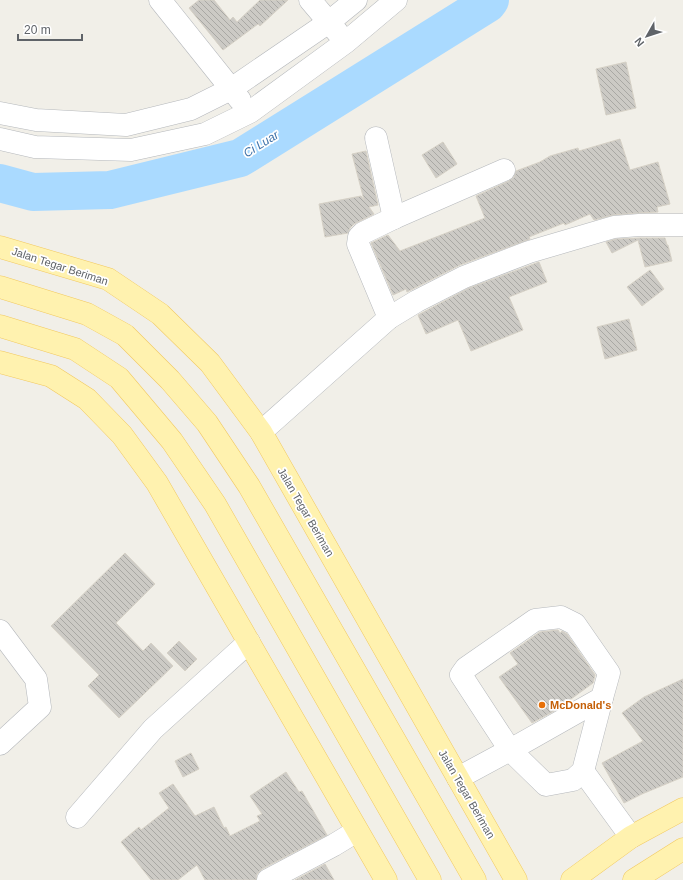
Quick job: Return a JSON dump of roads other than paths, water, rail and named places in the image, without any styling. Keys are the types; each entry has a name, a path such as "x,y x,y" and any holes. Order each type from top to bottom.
{"main road":[{"name":"Jalan Tegar Beriman","path":"0,247 108,279 160,314 210,364 261,432 516,880"},
{"path":"0,287 87,314 125,335 170,380 207,424 249,486 475,880"},
{"path":"0,326 75,349 119,378 172,441 215,504 430,880"},
{"path":"0,362 51,376 87,399 122,435 157,483 386,880"},
{"path":"572,880 626,840 683,809"},
{"path":"634,880 683,849"}],"street":[{"path":"160,0 250,112"},
{"path":"310,0 346,42"},
{"path":"0,112 36,120 126,125 191,109 231,89 329,22 356,0"},
{"path":"0,139 36,147 131,150 205,134 250,112 346,42 396,0"},
{"path":"376,138 394,218"},
{"path":"389,318 358,244 359,237 363,233 394,218 504,170"},
{"path":"261,432 389,318 417,301 464,277 529,252 614,227 639,225 683,225"},
{"path":"561,617 575,624 609,673 578,776 546,784 510,750 461,675 466,668 535,620 561,617"},
{"path":"0,631 36,679 40,707 0,744"},
{"path":"77,817 153,729 249,642"},
{"path":"458,778 602,698"},
{"path":"578,776 626,840"},
{"path":"268,880 357,831"}],"waterway":[{"name":"Ci Luar","path":"0,183 33,192 110,190 240,158 487,4 490,0"}],"place":[{"name":"McDonald's","path":"542,705"}]}
